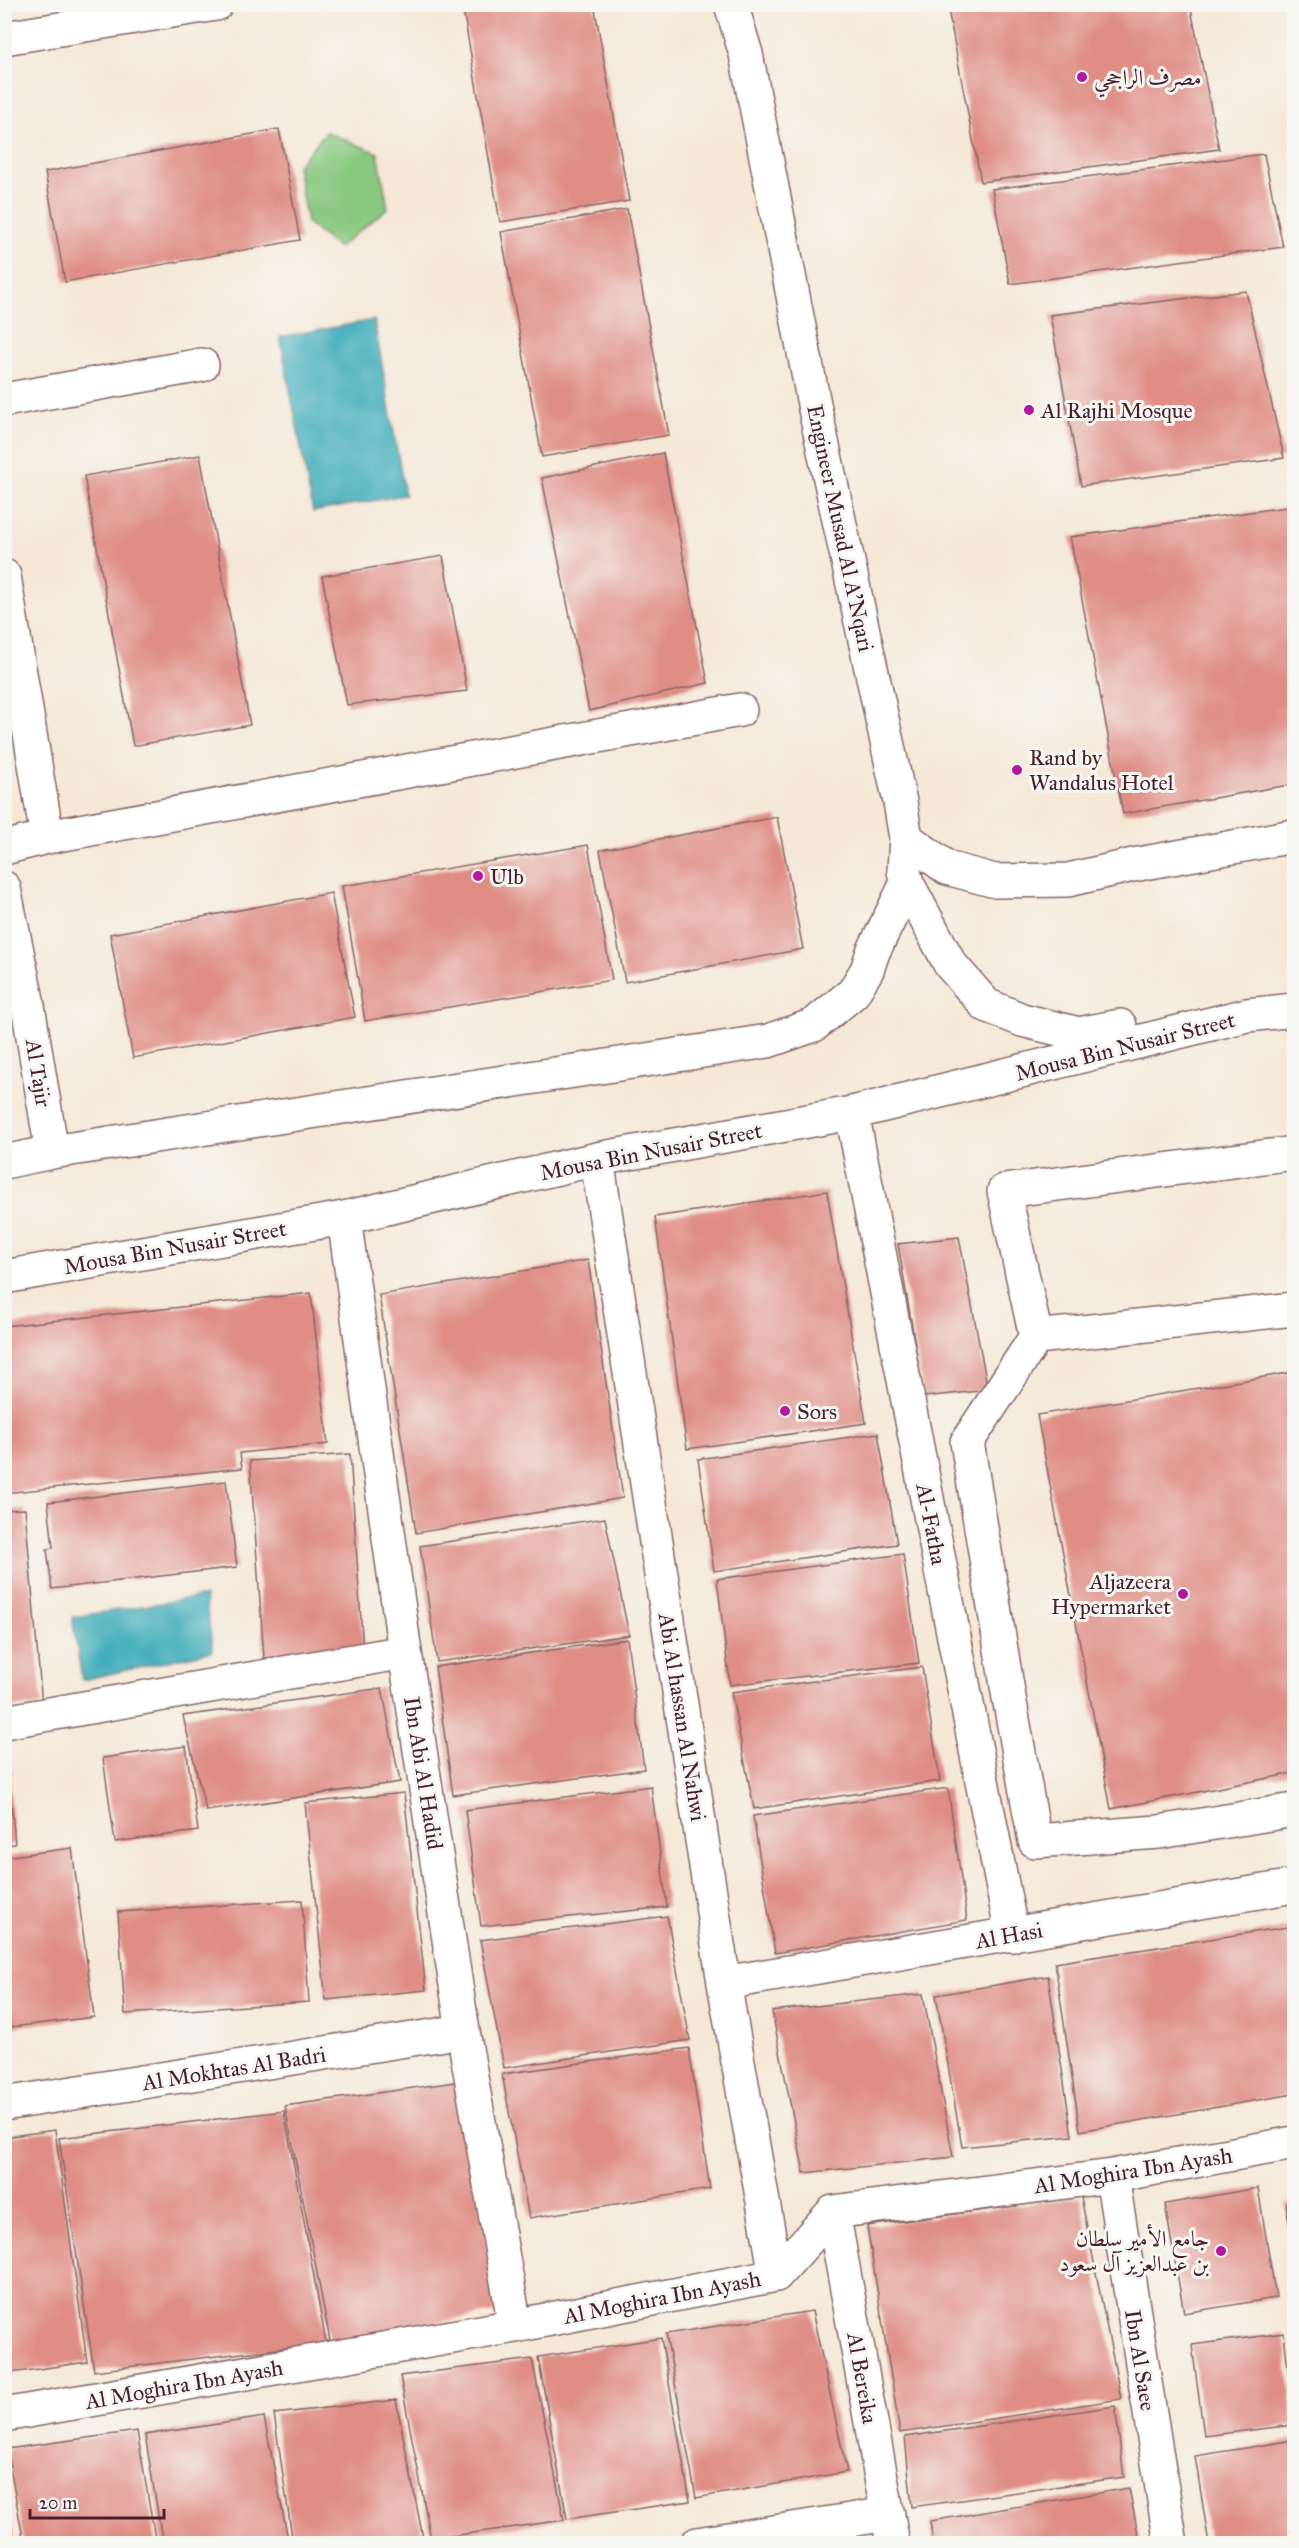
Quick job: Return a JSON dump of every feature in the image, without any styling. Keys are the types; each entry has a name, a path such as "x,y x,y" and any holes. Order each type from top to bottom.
{"street":[{"path":"4,38 216,4"},
{"name":"Engineer Musad Al A'Nqari","path":"731,4 747,54 815,409 900,802 906,838 904,871 907,883"},
{"path":"742,4 747,54"},
{"path":"4,400 202,365"},
{"path":"4,576 47,837"},
{"path":"4,848 47,837 740,710"},
{"path":"906,838 947,868 995,881 1068,880 1133,865 1294,836"},
{"path":"907,883 951,964 986,1005 1022,1020 1080,1034 1128,1025 1247,1016"},
{"path":"4,1162 52,1152 768,1041 814,1025 853,993 867,970 876,944 907,883"},
{"name":"Al Tajir","path":"4,888 27,1000 52,1152"},
{"name":"Mousa Bin Nusair Street","path":"4,1277 344,1218 597,1159 852,1113 1247,1016 1294,1010"},
{"name":"Al-Fatha","path":"852,1113 1012,1935"},
{"path":"1294,1154 1004,1191 1036,1336 968,1442 1006,1680 1035,1842 1159,1832 1294,1809"},
{"name":"Abi Al hassan Al Nahwi","path":"597,1159 724,1983 776,2275"},
{"name":"Ibn Abi Al Hadid","path":"344,1218 405,1652 463,2031 515,2326"},
{"path":"1036,1336 1294,1309"},
{"path":"4,1722 405,1652"},
{"name":"Al Hasi","path":"724,1983 1294,1886"},
{"name":"Al Mokhtas Al Badri","path":"4,2104 463,2031"},
{"name":"Al Moghira Ibn Ayash","path":"4,2415 515,2326 776,2275 833,2212 1112,2176 1294,2143"},
{"name":"Ibn Al Saee","path":"1112,2176 1171,2544"},
{"name":"Al Bereika","path":"833,2212 891,2529"},
{"path":"697,2544 891,2529"}],"green space":[{"path":"326,132 378,153 388,208 338,248 307,223 297,166"}],"water":[{"path":"374,320 405,495 313,512 280,337"},
{"path":"205,1596 213,1651 82,1680 72,1617"}],"building":[{"path":"462,4 594,4 629,201 500,222"},
{"name":"مصرف الراجحي","path":"947,4 1190,4 1219,149 981,182"},
{"path":"279,129 300,240 65,282 45,172"},
{"path":"1264,154 1283,247 1010,284 992,189"},
{"path":"627,209 669,435 542,457 501,232"},
{"path":"1246,291 1284,458 1081,486 1050,315"},
{"path":"663,453 708,683 589,711 542,478"},
{"path":"200,455 250,725 133,746 84,476"},
{"path":"1294,506 1294,784 1123,814 1070,537"},
{"path":"443,556 467,691 347,705 322,576"},
{"path":"777,817 803,949 625,982 600,850"},
{"path":"588,845 612,980 365,1021 342,886"},
{"path":"331,893 355,1017 133,1058 110,934"},
{"path":"827,1191 866,1423 687,1449 655,1217"},
{"path":"959,1237 988,1390 924,1397 898,1244"},
{"path":"588,1260 623,1498 416,1533 379,1295"},
{"path":"311,1293 328,1444 240,1453 242,1468 4,1493 4,1326"},
{"name":"Aljazeera Hypermarket","path":"1294,1372 1294,1773 1111,1809 1037,1415"},
{"path":"878,1433 897,1544 714,1571 698,1459"},
{"path":"350,1454 363,1651 264,1658 250,1461"},
{"path":"226,1481 237,1567 52,1589 47,1549 53,1548 48,1502"},
{"path":"25,1509 42,1705 4,1708 4,1510"},
{"path":"605,1518 629,1635 437,1662 420,1546"},
{"path":"903,1554 919,1663 730,1685 717,1579"},
{"path":"627,1639 644,1769 453,1795 435,1667"},
{"path":"922,1667 940,1781 754,1809 731,1692"},
{"path":"382,1688 400,1782 206,1811 183,1716"},
{"path":"186,1746 198,1831 115,1842 103,1758"},
{"path":"4,1756 7,1756 15,1844 4,1845"},
{"path":"651,1786 667,1907 481,1926 465,1810"},
{"path":"948,1788 967,1920 775,1953 753,1816"},
{"path":"404,1793 426,1990 326,2000 305,1803"},
{"path":"72,1848 94,2017 4,2028 4,1857"},
{"path":"302,1900 309,2002 125,2014 118,1912"},
{"path":"667,1916 690,2040 504,2068 480,1940"},
{"path":"1294,1926 1294,2094 1080,2131 1055,1963"},
{"path":"1048,1976 1072,2136 962,2147 936,1995"},
{"path":"923,1994 953,2157 804,2173 772,2011"},
{"path":"689,2048 710,2189 529,2218 502,2074"},
{"path":"455,2082 501,2312 330,2341 285,2106"},
{"path":"284,2111 326,2343 94,2371 59,2138"},
{"path":"55,2130 87,2362 4,2374 4,2137"},
{"name":"جامع الأمير سلطان بن عبدالعزيز آل سعود","path":"1258,2188 1276,2298 1184,2313 1165,2204"},
{"path":"1081,2197 1121,2399 900,2433 867,2226"},
{"path":"1294,2202 1294,2247 1293,2247 1286,2204"},
{"path":"812,2311 847,2472 696,2498 666,2334"},
{"path":"1284,2333 1294,2425 1204,2436 1192,2345"},
{"path":"661,2338 690,2501 567,2519 538,2357"},
{"path":"532,2359 564,2520 431,2539 400,2376"},
{"path":"396,2400 423,2538 385,2544 293,2544 274,2414"},
{"path":"1115,2406 1124,2477 912,2507 905,2437"},
{"path":"264,2417 289,2544 163,2544 145,2435"},
{"path":"137,2431 156,2544 24,2544 7,2449"},
{"path":"1294,2440 1294,2544 1209,2544 1195,2456"},
{"path":"1129,2488 1140,2544 933,2544 930,2521"},
{"path":"4,2498 6,2498 15,2544 4,2544"}],"place":[{"name":"مصرف الراجحي","path":"1082,77"},
{"name":"Al Rajhi Mosque","path":"1029,410"},
{"name":"Rand by Wandalus Hotel","path":"1017,770"},
{"name":"Ulb","path":"478,876"},
{"name":"Sors","path":"785,1411"},
{"name":"Aljazeera Hypermarket","path":"1183,1594"},
{"name":"جامع الأمير سلطان بن عبدالعزيز آل سعود","path":"1221,2251"}]}
